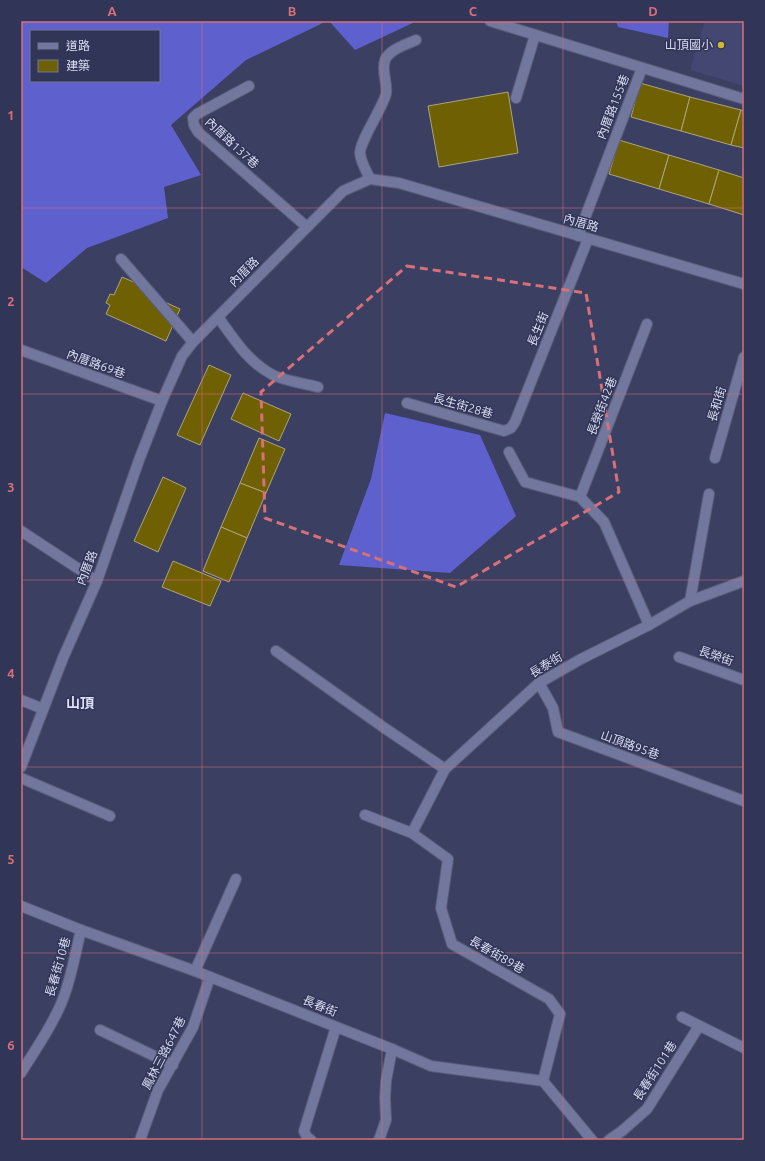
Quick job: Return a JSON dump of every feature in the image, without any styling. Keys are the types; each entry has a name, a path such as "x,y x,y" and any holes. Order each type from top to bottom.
{"street":[{"name":"內厝路155巷","path":"490,21 642,68 578,236"},
{"path":"516,98 535,35"},
{"path":"370,179 362,164 360,151 383,102 386,92 384,76 385,61 393,51 416,40"},
{"path":"642,68 744,99"},
{"name":"內厝路137巷","path":"249,86 197,114 193,118 194,125 198,132 307,227"},
{"name":"內厝路","path":"21,767 62,658 97,581 139,460 182,356 193,342 343,191 370,179 399,183 744,284"},
{"name":"長生街","path":"511,428 515,422 588,239"},
{"path":"121,259 193,342"},
{"path":"218,317 253,363 274,376 318,387"},
{"name":"長榮街42巷","path":"580,498 647,324"},
{"name":"內厝路69巷","path":"21,350 162,402"},
{"name":"長和街","path":"714,458 744,357"},
{"name":"長生街28巷","path":"407,403 504,431 511,428"},
{"path":"509,452 525,482 580,498 604,522 649,625"},
{"path":"690,601 709,494"},
{"path":"21,531 97,581"},
{"name":"長泰街","path":"412,833 445,769 539,683 581,659 649,625 690,601 744,581"},
{"path":"276,651 445,769"},
{"name":"長榮街","path":"679,657 744,680"},
{"name":"山頂路95巷","path":"539,683 553,708 558,732 744,801"},
{"path":"21,700 43,709"},
{"path":"21,778 110,816"},
{"name":"長春街89巷","path":"365,815 412,833 448,859 441,908 452,944 549,999 560,1014 542,1081"},
{"path":"195,971 236,879"},
{"name":"長春街","path":"21,906 81,930 195,971 336,1026 430,1066 542,1081"},
{"name":"長春街10巷","path":"21,1073 51,1025 61,1004 81,930"},
{"name":"鳳林三路647巷","path":"140,1140 158,1090 194,1027 210,977"},
{"path":"682,1017 744,1048"},
{"path":"309,1138 304,1131 336,1026"},
{"name":"長春街101巷","path":"609,1140 622,1131 647,1109 699,1026"},
{"path":"100,1030 172,1064"},
{"path":"379,1140 386,1120 386,1081 392,1049"},
{"path":"542,1081 592,1140"}],"highlighted area":[{"path":"407,266 586,293 619,492 456,587 265,518 261,392"}],"shaded area":[{"path":"21,21 327,21 246,60 171,125 201,175 164,187 168,218 87,248 46,283 21,267"},
{"path":"329,21 417,21 355,50"},
{"path":"616,21 669,21 668,38 618,27"},
{"name":"山頂國小","path":"705,21 744,21 744,86 690,70"},
{"path":"385,413 480,435 516,516 450,573 339,565 371,479"}],"building":[{"path":"640,83 690,97 681,131 631,117"},
{"path":"508,92 518,153 439,167 428,106"},
{"path":"690,97 741,110 731,145 681,131"},
{"path":"741,110 744,111 744,148 731,145"},
{"path":"619,140 669,155 659,189 609,174"},
{"path":"669,155 719,170 709,204 659,189"},
{"path":"719,170 744,178 744,215 709,204"},
{"path":"122,277 147,288 145,293 180,309 166,341 106,314 110,305 106,303 110,294 114,295"},
{"path":"209,365 231,375 200,445 177,435"},
{"path":"243,393 291,414 279,441 231,419"},
{"path":"259,438 285,449 266,493 240,483"},
{"path":"163,477 186,488 158,552 134,541"},
{"path":"240,483 266,493 247,538 221,527"},
{"path":"221,527 247,538 229,582 203,571"},
{"path":"173,561 221,581 210,606 162,587"}],"place":[{"name":"山頂國小","path":"721,45"}],"district":[{"name":"山頂","path":"80,703"}]}
